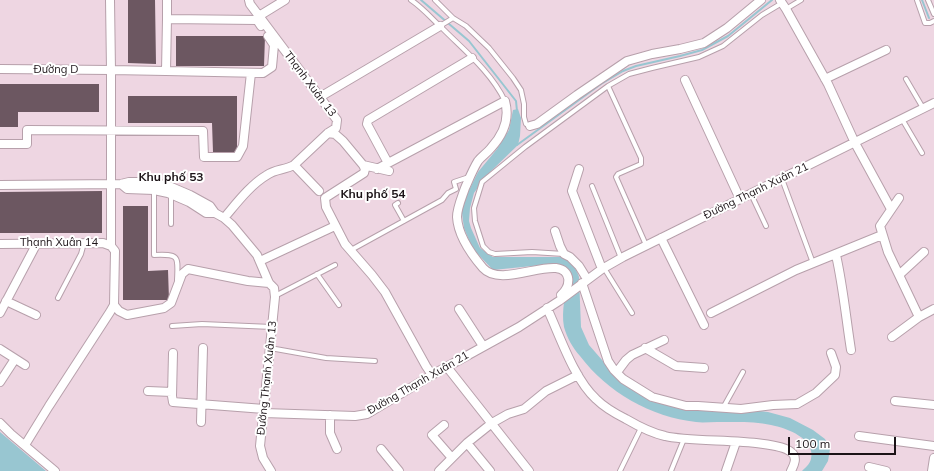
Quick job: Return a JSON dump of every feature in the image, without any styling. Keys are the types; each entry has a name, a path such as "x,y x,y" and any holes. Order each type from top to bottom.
{"street":[{"path":"25,445 48,406 114,305 111,184 110,0"},
{"path":"166,71 167,0"},
{"path":"259,16 285,0"},
{"path":"530,126 537,124 576,95 628,61 652,54 704,43 727,28 761,0"},
{"name":"Thạnh Xuân 13","path":"224,218 242,197 266,175 275,171 287,169 294,165 328,133 336,128 337,120 247,1"},
{"path":"782,3 825,79 855,143 891,209"},
{"name":"Đường D","path":"0,70 111,70 263,73 272,67 274,45 257,20 167,19"},
{"path":"320,96 440,26"},
{"path":"825,79 886,50"},
{"path":"388,167 367,124 368,120 472,58"},
{"path":"0,144 27,144 27,130 204,131 204,157 237,157 243,146 250,73"},
{"path":"685,80 740,199"},
{"path":"363,166 377,169 388,167 504,101 507,108 504,130 492,147 478,161 470,176 461,200 457,216 460,234 468,248 487,272 494,274 527,272 551,268 561,269 567,275 569,284 566,291 558,298 557,302"},
{"name":"Đường Thạnh Xuân 21","path":"172,392 173,402 264,411 355,416 367,414 519,326 557,302 603,268 621,258 934,103"},
{"path":"328,133 335,134 343,141 365,169 364,173 325,198 326,207 345,244 385,292 432,375"},
{"path":"294,165 319,191"},
{"path":"579,169 572,190 603,268"},
{"path":"0,185 121,184 128,182 150,182 170,186 210,206 216,213 232,225 257,254 269,283 274,288 275,296"},
{"path":"121,184 127,189 154,190 171,194 206,213 216,213"},
{"path":"900,198 880,226 888,252 919,317"},
{"path":"260,261 335,226"},
{"path":"554,231 564,254 570,257 579,266 608,361 617,372 636,388 652,397 686,406 741,409 797,404 816,393 835,375 836,367 830,353"},
{"path":"711,313 796,270 882,235"},
{"path":"661,238 704,325"},
{"name":"Thạnh Xuân 14","path":"0,244 84,242 103,243 113,249"},
{"path":"0,313 37,243"},
{"path":"899,275 924,252"},
{"path":"836,255 851,350"},
{"path":"114,305 119,311 127,315 164,308 171,303 184,271 192,268 269,283"},
{"name":"Đường Thạnh Xuân 13","path":"270,470 261,452 275,296"},
{"path":"6,301 36,315"},
{"path":"547,308 578,375 587,389 597,400 641,428 665,436 684,439 762,443 790,451 795,456 795,462 791,471"},
{"path":"459,309 483,346"},
{"path":"892,337 919,317 934,309"},
{"path":"617,372 628,358 645,348 664,340"},
{"path":"202,422 203,348"},
{"path":"645,348 676,366 704,368"},
{"path":"0,349 25,365"},
{"path":"148,391 172,392 173,353"},
{"path":"0,382 15,359"},
{"path":"447,367 529,471"},
{"path":"440,471 467,443 492,423 508,414 524,410 546,392 578,375"},
{"path":"895,401 934,405"},
{"path":"330,415 330,433 337,449"},
{"path":"0,423 55,471"},
{"path":"444,425 432,435 452,458"},
{"path":"859,436 934,446"},
{"path":"726,471 736,442"},
{"path":"467,443 490,471"},
{"path":"381,449 399,471"},
{"path":"932,471 934,458"},
{"path":"869,467 886,471"}],"lane":[{"path":"411,0 425,11 472,58 500,91 504,101"},
{"path":"435,0 453,18 466,26 513,78 521,90 524,104 524,117 526,124 530,126"},
{"path":"564,254 532,252 495,254 488,252 483,246 475,221 474,208 482,182 525,147 608,86 629,74 699,57 723,46 762,15 782,3 801,0"},
{"path":"917,0 925,23 934,21"},
{"path":"928,0 934,14"},
{"path":"440,26 453,18"},
{"path":"906,79 923,108"},
{"path":"608,86 641,158 641,164 618,174 616,177 646,245"},
{"path":"902,119 922,153"},
{"path":"350,250 442,200 448,193 456,189 454,182 470,176"},
{"path":"782,179 813,264"},
{"path":"592,186 621,258"},
{"path":"154,190 154,254 169,254 178,260 176,289"},
{"path":"171,194 171,224"},
{"path":"751,194 766,226"},
{"path":"398,203 395,205 404,221"},
{"path":"58,298 81,254 84,242"},
{"path":"275,296 335,265"},
{"path":"603,268 632,313"},
{"path":"317,274 339,305"},
{"path":"172,326 202,324 272,327"},
{"path":"270,348 326,358 375,361"},
{"path":"722,408 743,372"},
{"path":"620,471 641,428"},
{"path":"671,471 684,439"}],"water":[{"path":"518,109 521,118 518,145 486,176 474,193 470,208 469,221 480,248 493,257 563,257 573,266 579,277 581,327 589,345 609,368 652,398 768,412 790,418 813,430 825,439 830,449 828,461 822,471 802,471 809,464 811,459 809,446 805,440 785,429 758,423 701,422 679,419 663,415 631,401 603,381 570,343 563,321 568,276 552,264 493,270 472,248 464,228 461,206 478,172 497,149 509,130 513,110"},
{"path":"0,432 46,471 0,471"}],"building":[{"path":"128,0 155,0 156,64 128,63"},
{"path":"176,36 265,36 264,66 176,66"},
{"path":"0,84 99,84 99,112 18,112 18,127 0,127"},
{"path":"128,96 237,96 237,152 213,152 212,123 128,123"},
{"path":"102,191 102,233 0,233 0,192"},
{"path":"123,206 148,206 148,271 168,270 169,300 123,300"}],"waterway":[{"path":"421,0 469,41 516,101 517,111"},
{"path":"517,145 601,84 623,71 636,66 702,50 728,36 772,0"},
{"path":"922,0 929,18"}],"district":[{"name":"Khu phố 53","path":"171,177"},
{"name":"Khu phố 54","path":"373,194"}]}
